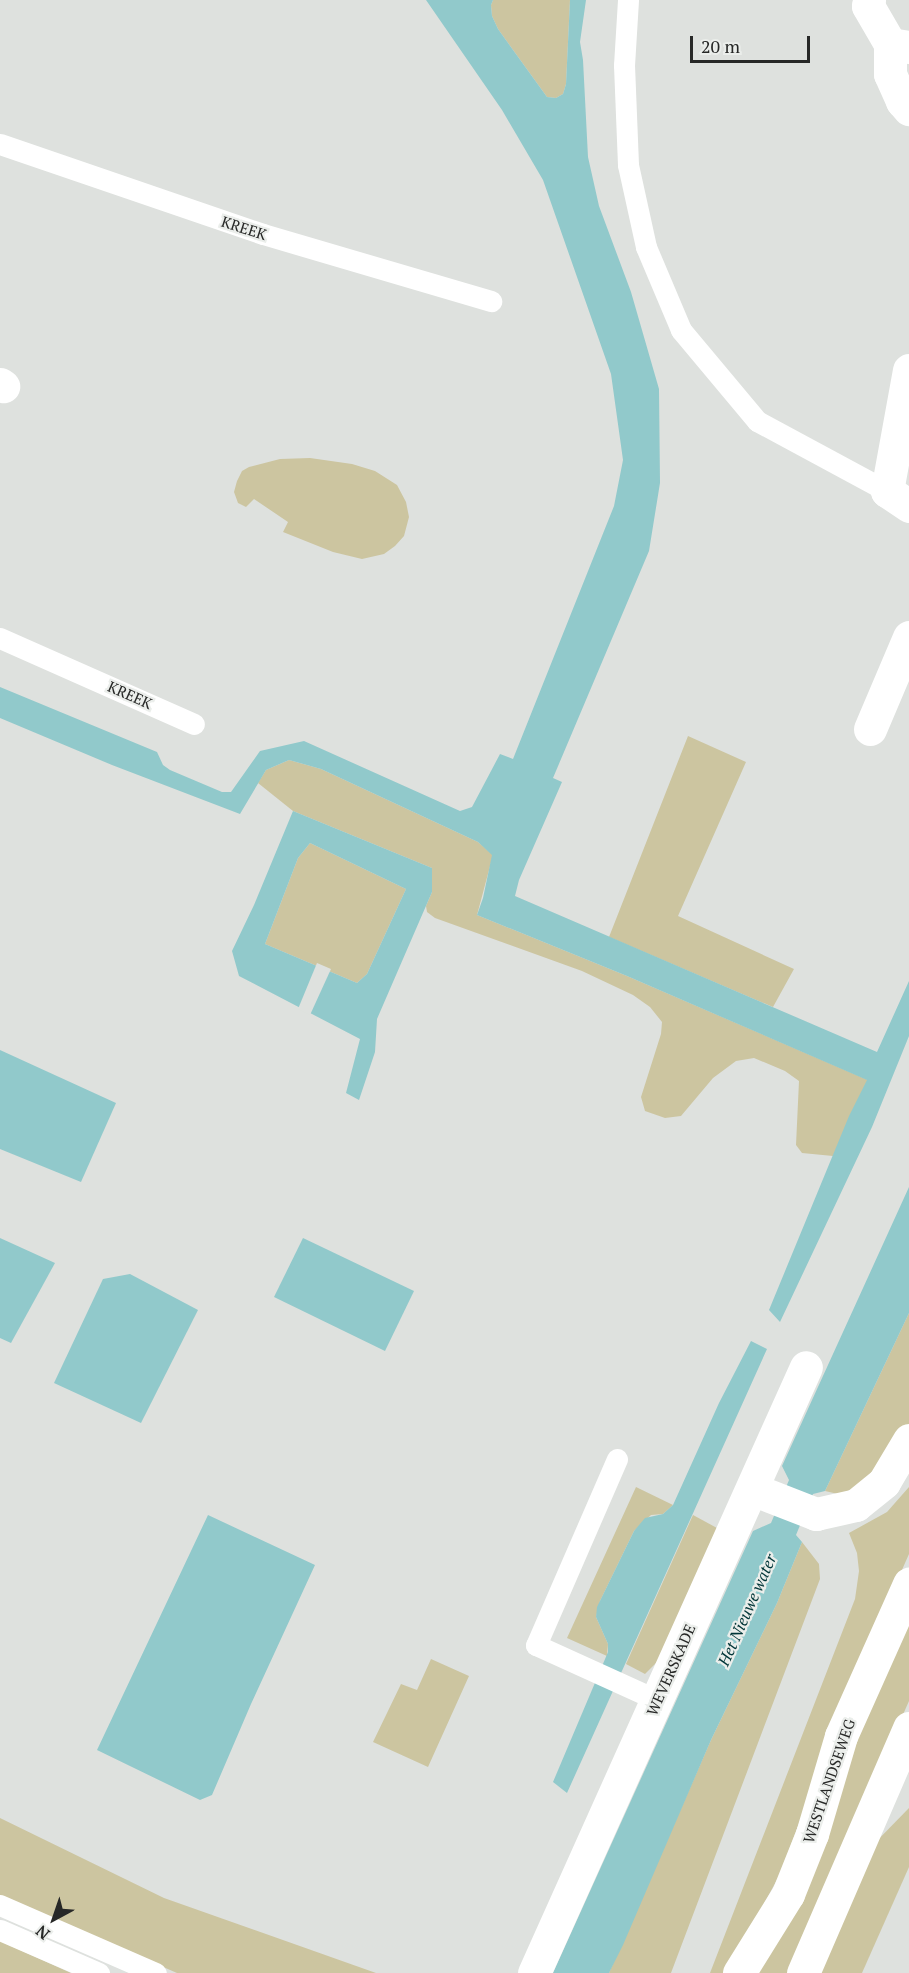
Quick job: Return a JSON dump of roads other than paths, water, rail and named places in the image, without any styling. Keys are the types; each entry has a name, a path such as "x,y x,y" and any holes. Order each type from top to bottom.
{"street":[{"path":"869,0 868,6 900,46 890,74 902,101 909,109"},
{"path":"898,499 909,370"},
{"path":"870,729 909,637"},
{"name":"WEVERSKADE","path":"534,1973 657,1700 767,1494 806,1367"},
{"path":"767,1494 816,1514 856,1505 884,1482 909,1440"},
{"name":"WESTLANDSEWEG","path":"739,1973 788,1894 812,1834 841,1736 909,1584"},
{"path":"803,1973 909,1728"}],"lane":[{"path":"628,0 624,65 628,165 646,247 681,330 757,421 898,499"},
{"name":"KREEK","path":"0,144 263,234 492,302"},
{"name":"KREEK","path":"0,638 194,724"},
{"path":"617,1459 536,1645 657,1700"},
{"path":"0,1905 156,1973"},
{"path":"0,1930 99,1973"}],"water":[{"path":"426,0 493,0 492,16 498,29 547,97 556,98 563,94 566,84 570,0 586,0 580,42 588,157 599,206 631,292 659,389 660,483 649,551 553,778 562,782 519,880 515,896 877,1052 909,981 909,1036 872,1127 780,1322 769,1310 849,1116 867,1080 627,976 477,915 492,855 478,842 321,769 289,760 266,770 240,814 112,765 0,718 0,687 157,752 163,765 170,770 222,792 231,792 260,751 304,741 460,811 472,807 500,754 513,759 614,506 623,460 611,374 543,180 502,110"},
{"path":"293,811 432,868 432,892 377,1019 375,1052 359,1100 346,1093 360,1039 239,976 232,951","holes":["310,843 406,889 367,974 357,983 265,944 298,858"]},
{"path":"0,1050 116,1103 81,1182 0,1149"},
{"name":"Het Nieuwe water","path":"909,1187 909,1313 825,1491 813,1494 796,1535 802,1542 777,1603 711,1740 623,1945 609,1973 553,1973 753,1531 771,1523 789,1480 782,1466"},
{"path":"0,1238 55,1263 11,1343 0,1338"},
{"path":"303,1238 414,1291 385,1351 274,1297"},
{"path":"130,1274 198,1310 141,1423 54,1383 103,1279"},
{"path":"751,1341 767,1349 567,1793 553,1782 608,1652 608,1644 596,1617 597,1607 634,1531 645,1518 663,1514 673,1505 719,1403"},
{"path":"208,1515 315,1565 212,1795 200,1800 97,1750"}]}
